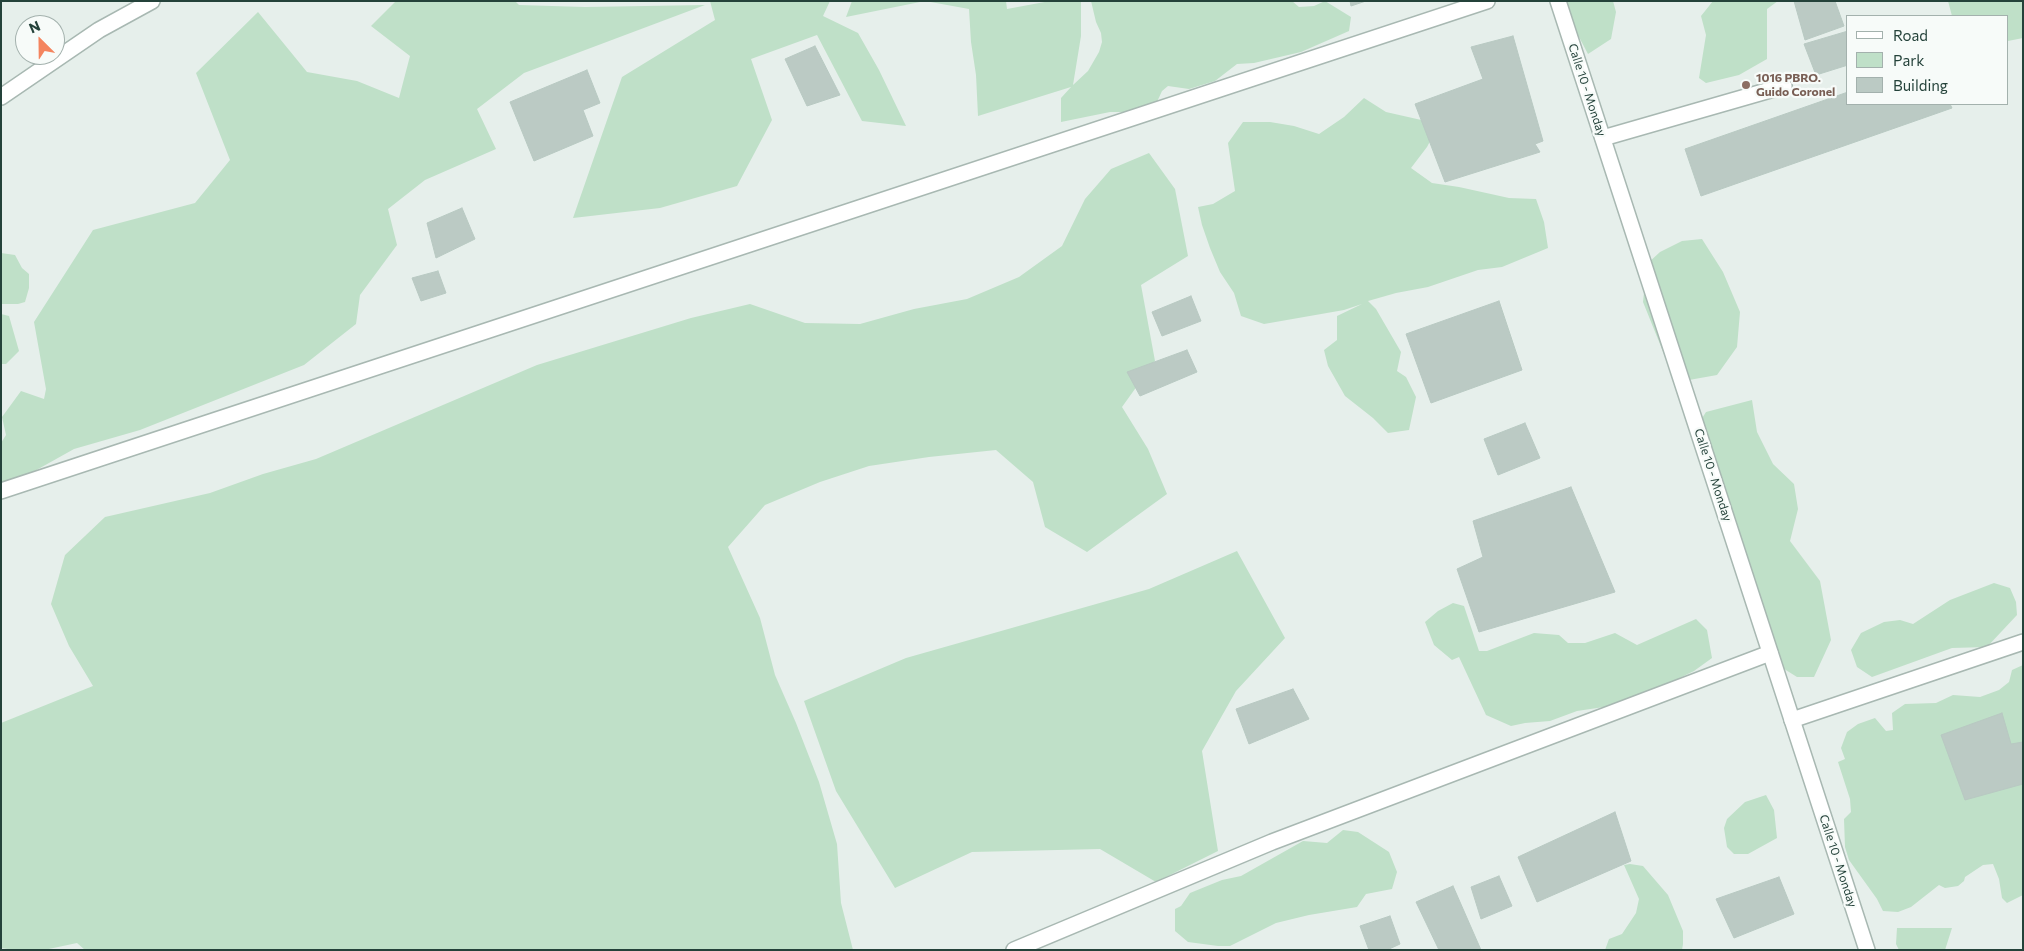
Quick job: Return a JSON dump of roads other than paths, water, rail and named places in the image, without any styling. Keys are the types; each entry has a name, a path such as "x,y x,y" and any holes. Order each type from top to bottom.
{"street":[{"path":"1,97 99,30 152,1"},
{"path":"1,491 1487,1"},
{"name":"Calle 10 - Monday","path":"1558,1 1867,950"},
{"path":"1603,138 1784,86"},
{"path":"1792,720 2023,642"},
{"path":"1014,950 1272,842 1770,653"}],"place":[{"name":"1016 PBRO. Guido Coronel","path":"1746,85"}]}
